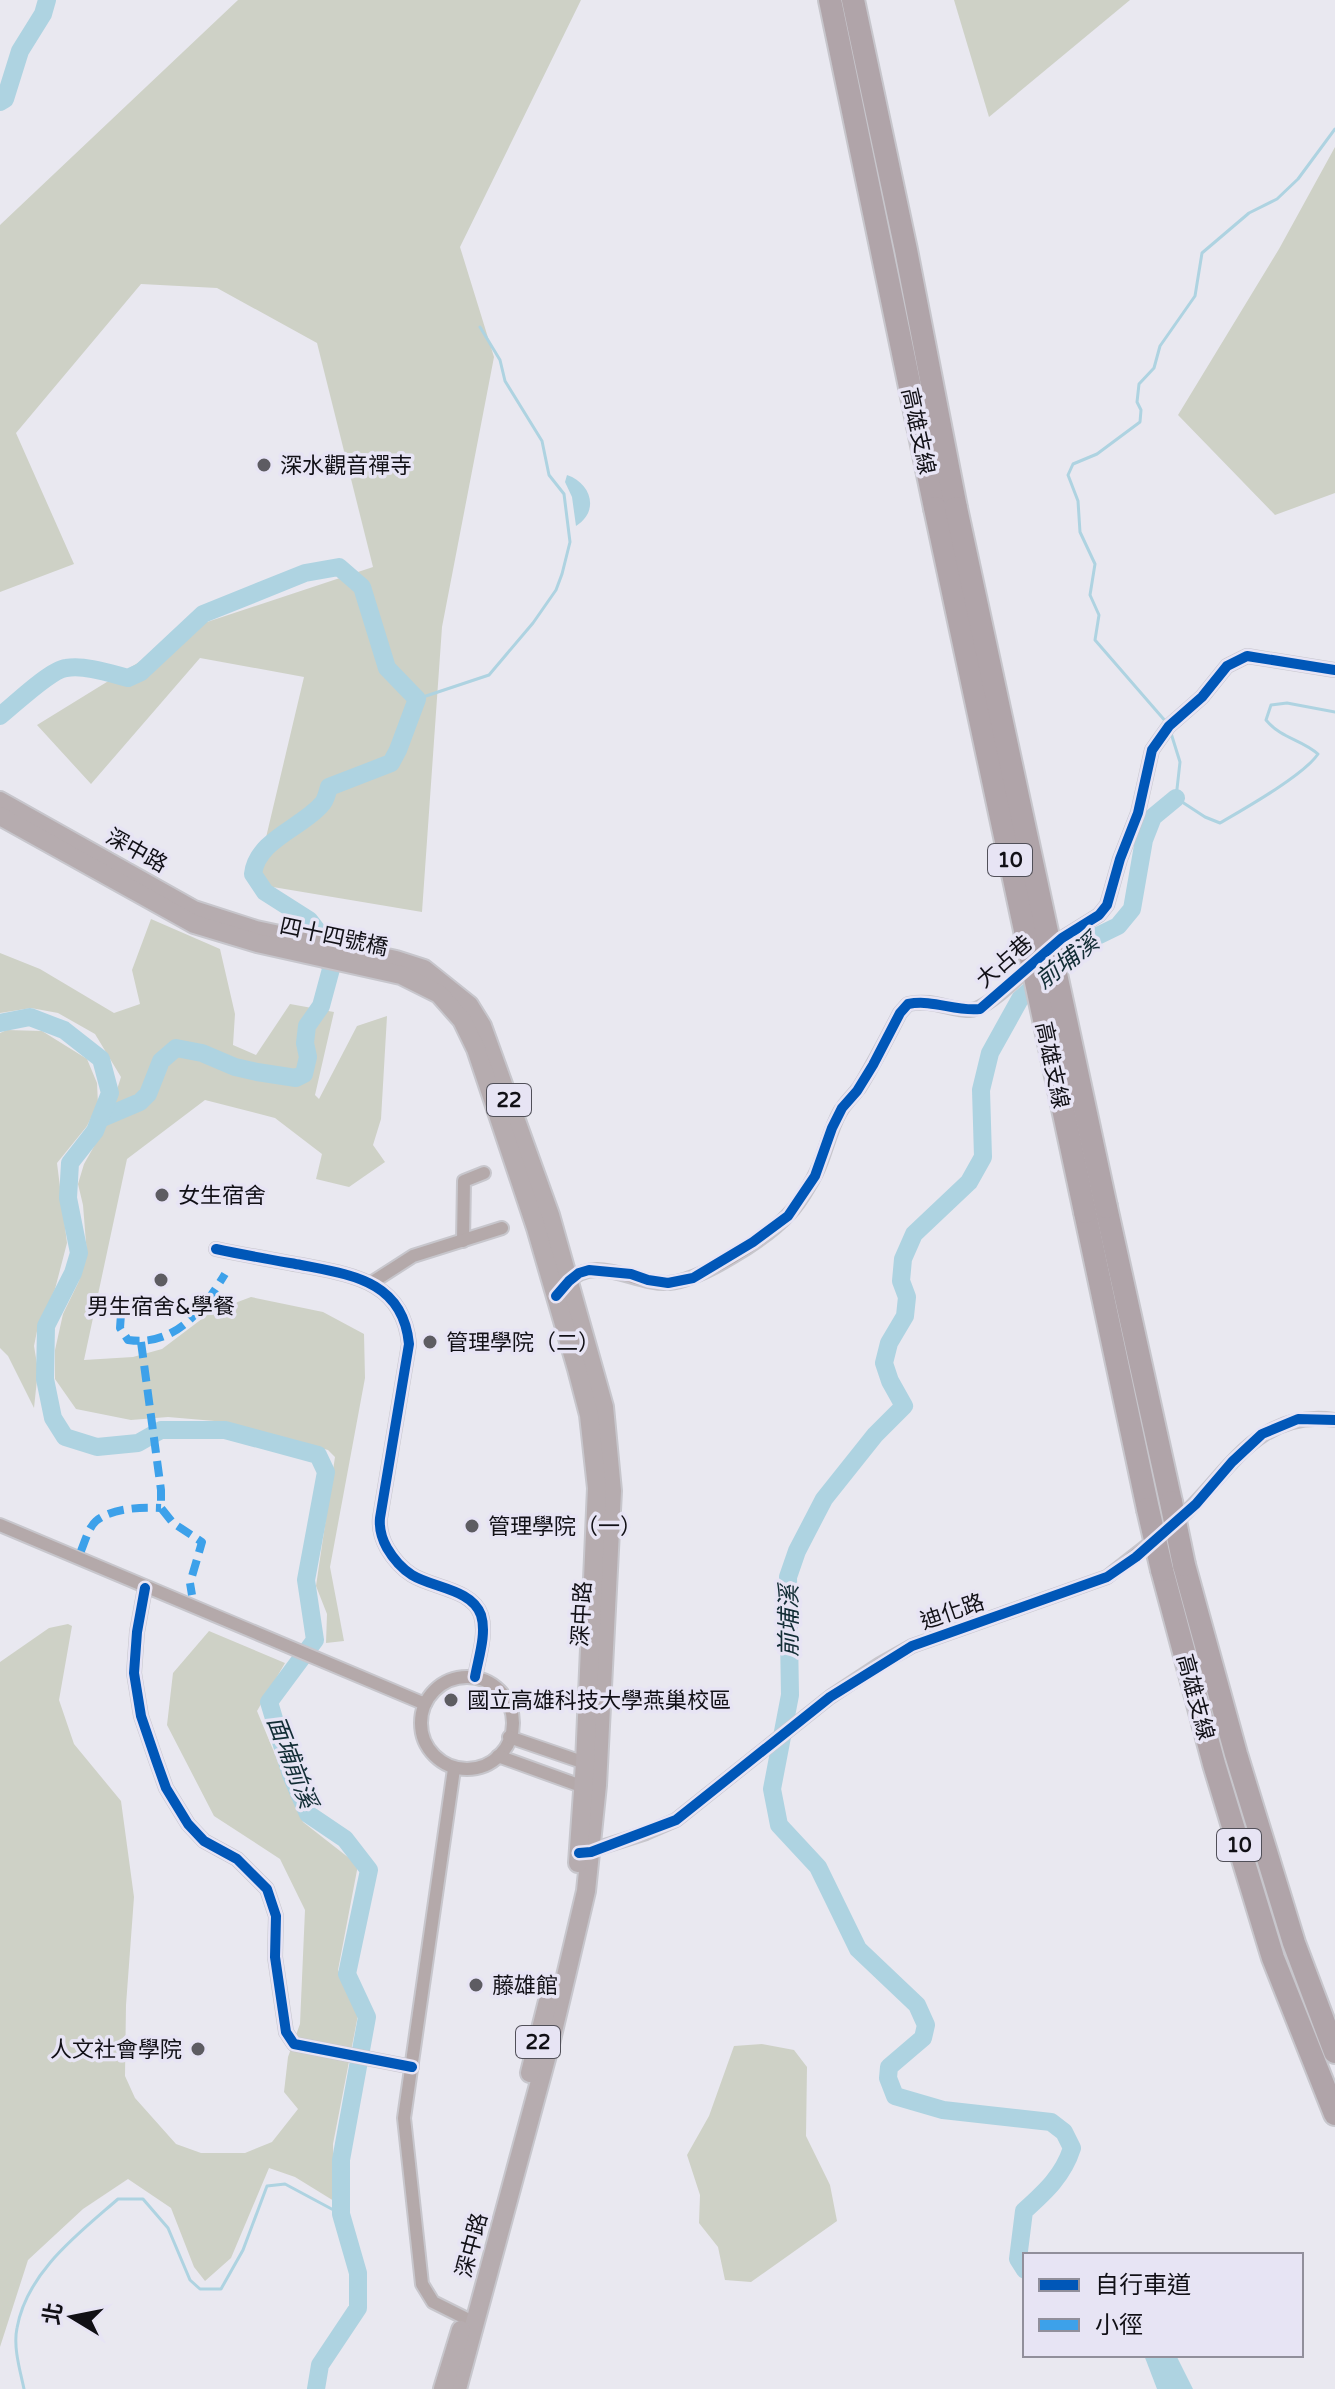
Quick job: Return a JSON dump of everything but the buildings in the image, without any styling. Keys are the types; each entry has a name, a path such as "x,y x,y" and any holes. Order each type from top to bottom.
{"highway":[{"name":"高雄支線","path":"830,0 946,508 1096,1210 1148,1509 1173,1567 1236,1754 1294,1943 1335,2052"},
{"name":"高雄支線","path":"853,0 906,250 946,508"},
{"name":"高雄支線","path":"1096,1210 1171,1502 1173,1567 1214,1764 1273,1958 1335,2114"}],"main road":[{"name":"深中路","path":"0,801 194,910 256,936"},
{"name":"深中路","path":"0,816 194,924 256,936"},
{"name":"四十四號橋","path":"256,936 398,968"},
{"name":"深中路","path":"398,968 431,973 469,1005 482,1026 574,1277 604,1407 612,1491 585,1852 470,2320"},
{"name":"深中路","path":"398,968 439,994 462,1020 476,1049 526,1198 585,1400 595,1452 597,1488 585,1763 590,1783"},
{"name":"22","path":"443,2389 470,2320"},
{"name":"22","path":"457,2389 470,2320"}],"street":[{"name":"大占巷","path":"574,1277 602,1270 668,1283 693,1278 741,1250 788,1216 815,1176 842,1108 857,1091 908,1004 936,1002 968,1010 980,1009 1062,938 1099,915 1107,905 1138,813 1152,750 1169,726 1202,697 1227,666 1247,656 1335,670"},
{"path":"463,1241 464,1181 484,1173"},
{"path":"371,1283 413,1256 502,1228"},
{"path":"216,1249 357,1276 383,1292 400,1312 407,1328 409,1344 380,1518 383,1540 396,1563 415,1577 475,1604 483,1631 475,1677"},
{"path":"556,1296 574,1277"},
{"name":"迪化路","path":"585,1852 676,1820 830,1697 912,1646 1107,1577 1136,1557 1196,1504 1232,1462 1262,1434 1298,1419 1335,1420"},
{"path":"0,1525 425,1704"},
{"path":"145,1588 134,1673 141,1716 166,1788 188,1824 204,1841 237,1859 267,1889 276,1916 275,1957 286,2032 294,2044 406,2066"},
{"path":"459,1677 475,1677 488,1682 508,1703 512,1716 509,1737 498,1756 487,1764 454,1769 443,1764 426,1744 421,1717 433,1691 445,1682 459,1677"},
{"path":"509,1737 585,1763"},
{"path":"498,1756 590,1783"},
{"path":"454,1769 406,2066 404,2118 422,2284 433,2302 470,2320"}],"shaded area":[{"path":"238,0 581,0 460,247 494,357 442,627 422,912 255,884 304,677 200,658 91,784 37,725 201,624 373,567 317,343 217,288 141,284 16,433 74,564 0,592 0,225"},
{"path":"954,0 1130,0 989,117"},
{"path":"1335,147 1335,493 1275,515 1178,415 1279,249"},
{"path":"151,919 220,949 235,1014 233,1045 256,1055 290,1004 334,1012 315,1095 319,1099 357,1026 387,1016 381,1119 373,1145 385,1162 349,1187 316,1179 322,1154 275,1118 205,1100 127,1159 84,1360 133,1357 162,1349 211,1312 251,1297 323,1312 364,1334 365,1378 330,1567 344,1641 326,1643 327,1614 316,1586 335,1457 328,1450 226,1422 168,1417 131,1420 76,1409 55,1379 55,1350 63,1314 87,1255 78,1184 84,1164 105,1127 121,1077 95,1034 58,1013 31,1008 0,1013 0,953 40,969 114,1013 140,1004 132,970"},
{"path":"7,1030 42,1031 87,1059 97,1083 98,1104 87,1126 57,1163 67,1243 55,1289 38,1326 34,1346 38,1370 34,1408 8,1356 0,1348 0,1033"},
{"path":"72,1626 59,1700 74,1744 121,1801 134,1897 126,2005 125,2076 135,2098 176,2144 201,2153 245,2153 272,2142 298,2109 284,2092 288,2057 300,2024 305,1910 280,1859 214,1816 167,1725 173,1673 209,1631 285,1663 257,1711 303,1822 358,1865 338,1970 358,2015 333,2144 334,2201 295,2177 269,2168 231,2258 205,2281 194,2267 171,2208 128,2179 83,2209 28,2260 0,2347 0,1662 49,1628"},
{"path":"762,2044 794,2050 807,2067 806,2136 830,2185 837,2221 751,2282 725,2280 718,2247 699,2223 700,2195 687,2155 709,2116 734,2046"}],"water":[{"path":"567,475 582,484 590,498 588,513 576,526 572,497 565,482"},
{"path":"1145,2357 1177,2357 1193,2389 1157,2389"}],"waterway":[{"path":"0,102 5,99 20,51 43,14 47,0"},
{"path":"1167,723 1095,640 1099,615 1090,595 1095,564 1080,532 1078,501 1068,475 1073,464 1097,454 1140,422 1141,410 1137,402 1139,384 1154,368 1160,346 1195,296 1202,253 1249,213 1277,199 1298,179 1335,129"},
{"path":"417,699 489,675 556,590 570,542 564,494 549,475 542,441 505,381 500,360 480,327"},
{"path":"0,716 59,670 81,668 128,678 141,672 203,614 305,573 339,567 362,587 387,668 417,699 391,763 329,787 323,803 271,843 256,862 253,874 265,892 309,920 319,933 331,969 321,1006 307,1026 305,1043 308,1057 304,1074 296,1078 257,1072 235,1067 202,1053 176,1048 161,1061 148,1094 140,1102 100,1119"},
{"path":"1170,730 1180,762 1176,798 1220,823 1287,781 1318,754 1278,731 1266,720 1271,705 1287,703 1335,712"},
{"name":"前埔溪","path":"1023,2267 1018,2259 1024,2211 1064,2167 1072,2148 1064,2132 1051,2122 943,2110 895,2096 888,2078 889,2067 923,2038 926,2025 917,2005 858,1949 818,1867 779,1825 772,1789 790,1695 788,1577 797,1551 824,1499 875,1435 904,1406 884,1363 889,1343 905,1316 907,1297 901,1281 903,1259 914,1234 969,1182 983,1157 981,1090 990,1053 1020,999 1083,943 1118,926 1132,909 1144,840 1153,817 1176,798"},
{"name":"面埔前溪","path":"0,1023 30,1017 64,1030 101,1059 110,1093 95,1131 70,1163 68,1198 79,1253 73,1273 46,1326 45,1379 53,1418 65,1437 97,1447 138,1443 161,1430 225,1430 318,1455 326,1472 306,1580 315,1640 269,1702 291,1775 308,1814 345,1839 369,1870 347,1974 367,2017 341,2160 341,2214 358,2273 358,2308 320,2365 316,2389"},
{"path":"24,2389 16,2335 31,2289 56,2256 118,2199 143,2199 168,2228 190,2280 200,2289 221,2289 243,2250 267,2186 285,2184 341,2214"}],"marked path":[{"path":"121,1314 120,1328 128,1340 160,1338 174,1332 197,1313 225,1274"},
{"path":"141,1342 161,1508 173,1523 202,1542 190,1583 192,1595"},
{"path":"81,1551 91,1527 110,1513 161,1508"}],"cycle path":[{"path":"556,1296 579,1273 589,1270 631,1274 668,1283 693,1278 753,1242 788,1216 815,1176 842,1108 857,1091 908,1004 980,1009 1062,938 1099,915 1107,905 1138,813 1152,750 1169,726 1202,697 1227,666 1247,656 1335,670"},
{"path":"216,1249 356,1278 386,1294 397,1306 405,1323 409,1344 380,1518 381,1534 401,1567 421,1579 461,1594 476,1606 483,1630 475,1677"},
{"path":"579,1853 591,1852 676,1820 830,1697 912,1646 1107,1577 1136,1557 1196,1504 1232,1462 1262,1434 1298,1419 1335,1420"},
{"path":"145,1588 134,1673 141,1716 166,1788 188,1824 204,1841 237,1859 267,1889 276,1916 275,1957 286,2032 294,2044 412,2067"}],"place":[{"name":"深水觀音禪寺","path":"264,465"},
{"name":"女生宿舍","path":"162,1195"},
{"name":"男生宿舍&學餐","path":"161,1280"},
{"name":"管理學院（二）","path":"430,1342"},
{"name":"管理學院（一）","path":"472,1526"},
{"name":"國立高雄科技大學燕巢校區","path":"451,1700"},
{"name":"藤雄館","path":"476,1985"},
{"name":"人文社會學院","path":"198,2049"}]}
